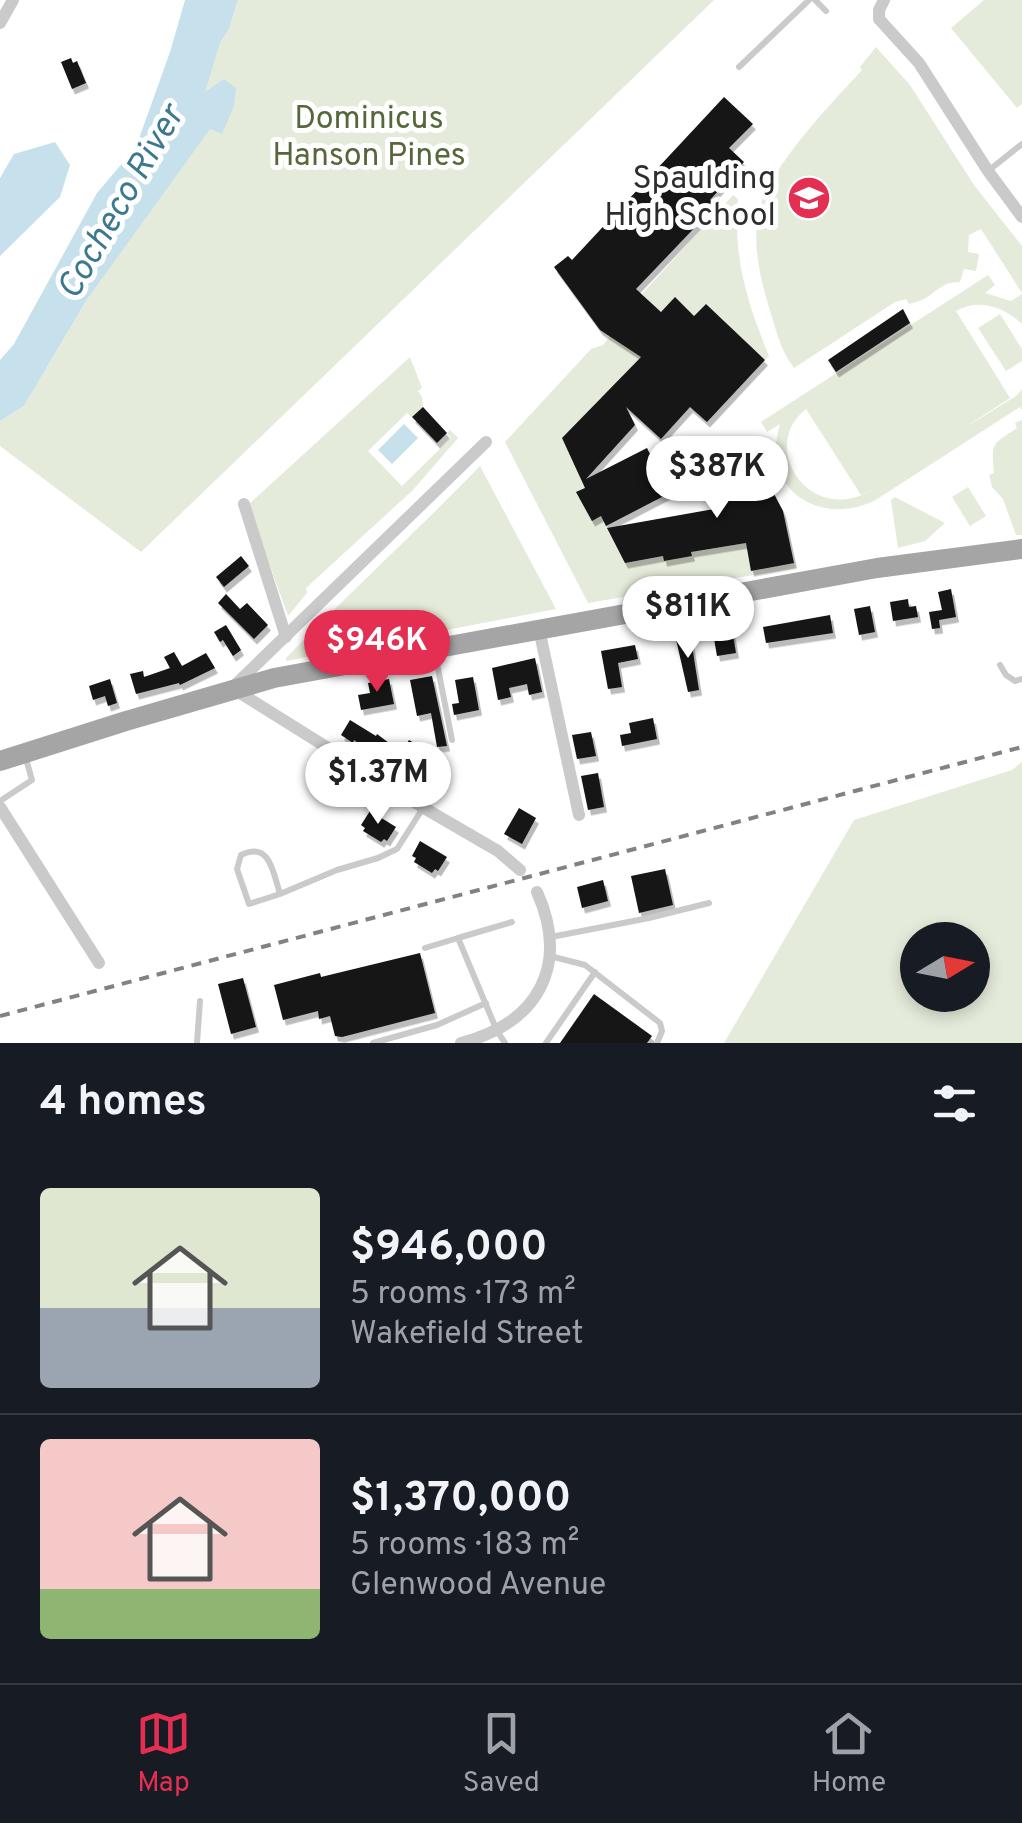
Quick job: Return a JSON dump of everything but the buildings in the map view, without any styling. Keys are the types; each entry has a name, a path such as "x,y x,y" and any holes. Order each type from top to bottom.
{"main road":[{"path":"0,761 274,678 877,568 1022,549"}],"street":[{"path":"0,22 14,0"},
{"path":"884,0 878,15 886,28 918,63 1022,217"},
{"path":"486,442 232,688 498,851 520,870"},
{"path":"244,504 286,637"},
{"path":"539,629 579,815"},
{"path":"0,804 100,963"},
{"path":"461,1043 501,1037 537,994 550,956 551,937 537,892"}],"lane":[{"path":"739,66 812,0 826,11"},
{"path":"988,170 1022,144"},
{"path":"434,648 452,740"},
{"path":"1000,666 1006,675 1020,681"},
{"path":"0,804 32,780 24,753"},
{"path":"280,894 268,858 254,850 241,855 236,869 249,904 280,894 336,870 378,858 397,849 424,808"},
{"path":"551,937 709,902"},
{"path":"425,948 512,922"},
{"path":"458,938 501,1037"},
{"path":"550,956 585,965 660,1024 662,1031 657,1043"},
{"path":"546,1043 595,972"},
{"path":"197,1043 200,1000"},
{"path":"374,1043 437,1025 486,1003"}],"green space":[{"name":"Dominicus Hanson Pines","path":"238,0 714,0 141,552 0,446 0,421 24,406 86,301 210,128 221,133 204,94"},
{"path":"984,0 1022,0 1022,104 1017,108 951,28"},
{"path":"876,47 910,85 974,185 1022,246 1022,293 981,229 969,235 968,252 979,254 976,271 964,269 960,282 945,285 921,300 909,304 906,299 895,302 794,368 778,338 765,294 757,252 757,220 771,182 784,162 862,70 860,67"},
{"path":"733,195 738,199 743,279 769,356 765,360 706,304 694,316 674,298 661,312 642,294"},
{"path":"988,275 995,285 985,293 1011,301 1022,294 1022,324 991,306 974,305 956,311 1010,398 961,430 1016,396 1022,389 1022,410 1020,407 874,501 832,509 798,496 778,467 780,424 767,432 761,422","holes":["806,409 861,494 830,499 812,491 798,479 789,462 787,444 792,426"]},
{"path":"1000,314 1022,349 1022,361 1006,371 978,328"},
{"path":"610,336 641,357 562,438 585,488 577,492 592,520 601,517 625,563 663,556 665,561 691,556 691,552 746,543 794,563 795,568 588,603 505,442 591,349 603,345"},
{"path":"410,357 422,388 418,391 423,407 412,417 407,413 368,451 402,486 451,438 447,433 450,430 458,438 413,490 306,588 307,593 288,616 248,505"},
{"path":"1022,420 1022,535 1016,535 989,475 994,473 995,445"},
{"path":"480,466 556,609 286,661 286,658"},
{"path":"968,487 986,516 970,526 952,497"},
{"path":"895,497 945,523 925,541 898,548 891,500"},
{"path":"1022,762 1022,1043 724,1043 854,820 1012,770"}],"water":[{"name":"Cocheco River","path":"185,0 238,0 205,92 224,79 236,88 234,106 222,134 210,129 86,301 24,406 0,421 0,360 14,344 97,193 136,147"},
{"path":"55,142 70,165 60,197 0,256 0,178 14,154"},
{"path":"404,424 418,438 392,464 378,450"}],"railway":[{"path":"0,1016 1022,747"}],"place":[{"name":"Spaulding High School","path":"809,198"}]}
